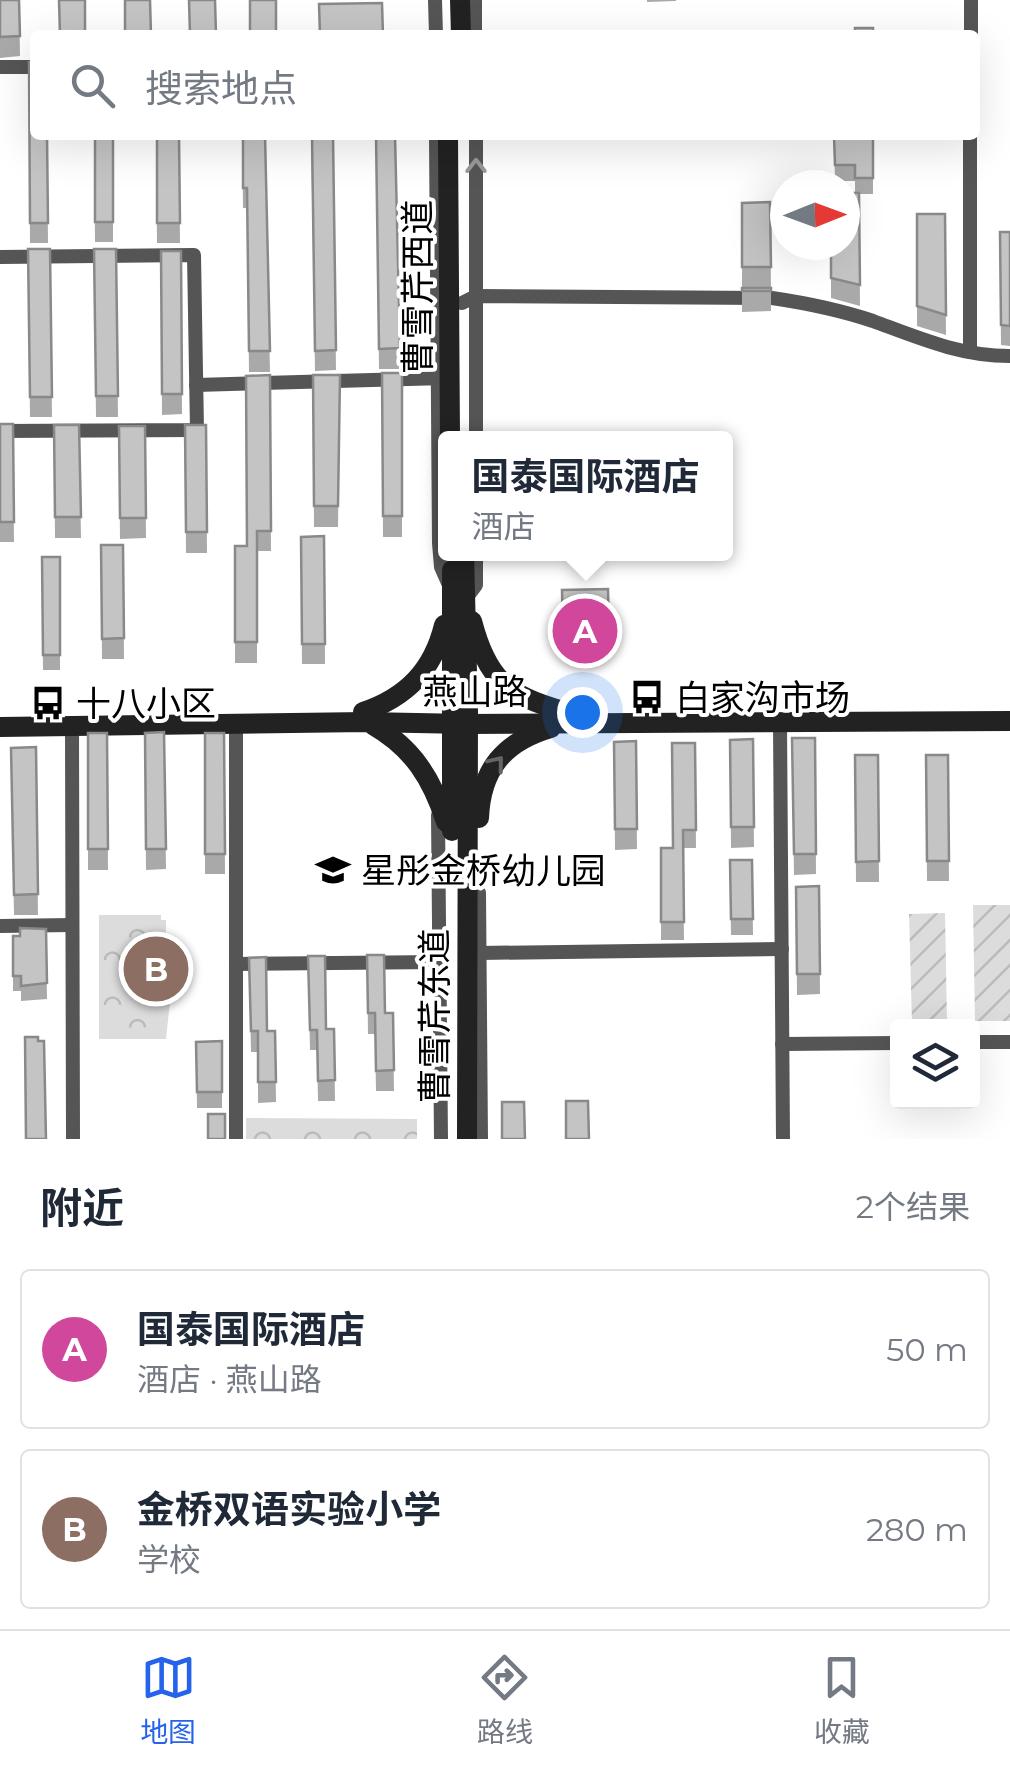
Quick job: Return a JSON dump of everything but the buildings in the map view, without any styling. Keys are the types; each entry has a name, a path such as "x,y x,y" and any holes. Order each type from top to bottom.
{"main road":[{"path":"448,0 448,30"},
{"path":"460,0 460,30"},
{"name":"曹雪芹西道","path":"448,140 444,378 449,431"},
{"name":"曹雪芹西道","path":"461,140 469,299 463,431"},
{"path":"453,561 459,595 484,652 508,691 567,717"},
{"path":"459,718 459,595 463,561"},
{"path":"452,840 436,789 426,773 394,737 365,717 406,692 433,661 459,595"},
{"name":"燕山路","path":"0,716 459,718 1010,710"},
{"name":"燕山路","path":"0,728 236,724 365,717"},
{"path":"472,891 480,790 486,777 511,746 567,717"},
{"name":"燕山路","path":"567,717 780,724 1010,722"},
{"name":"曹雪芹东道","path":"454,1139 452,840 459,718"},
{"name":"曹雪芹东道","path":"459,718 472,891 468,1139"}],"street":[{"path":"436,0 436,30"},
{"path":"475,0 475,30"},
{"path":"970,0 970,30"},
{"path":"0,67 30,67"},
{"path":"436,140 444,378 442,431"},
{"path":"476,140 469,299 476,431"},
{"path":"970,140 970,352"},
{"path":"0,257 194,255 196,385 196,430 0,431"},
{"path":"469,299 772,298 806,302 870,320 938,347 984,356 1010,356"},
{"path":"196,385 444,378"},
{"path":"440,561 459,595 476,585 476,561"},
{"path":"236,724 236,1139"},
{"path":"780,724 783,1139"},
{"path":"72,728 72,1139"},
{"path":"436,789 441,1139"},
{"path":"472,891 480,953 481,1139"},
{"path":"0,926 72,925"},
{"path":"480,953 782,949"},
{"path":"236,964 440,962"},
{"path":"980,1042 1010,1042"},
{"path":"782,1044 890,1043"}],"green space":[{"path":"973,905 1010,905 1010,1021 975,1019"},
{"path":"945,913 947,1019 912,1019 909,914"},
{"path":"99,915 161,915 161,920 166,920 166,1001 170,1002 166,1039 99,1039"},
{"path":"246,1118 417,1119 417,1139 246,1139"}],"place":[{"name":"国泰国际酒店","path":"585,631"},
{"name":"白家沟市场","path":"647,697"},
{"name":"十八小区","path":"48,703"},
{"name":"星彤金桥幼儿园","path":"333,870"},
{"name":"金桥双语实验小学","path":"156,969"}]}
